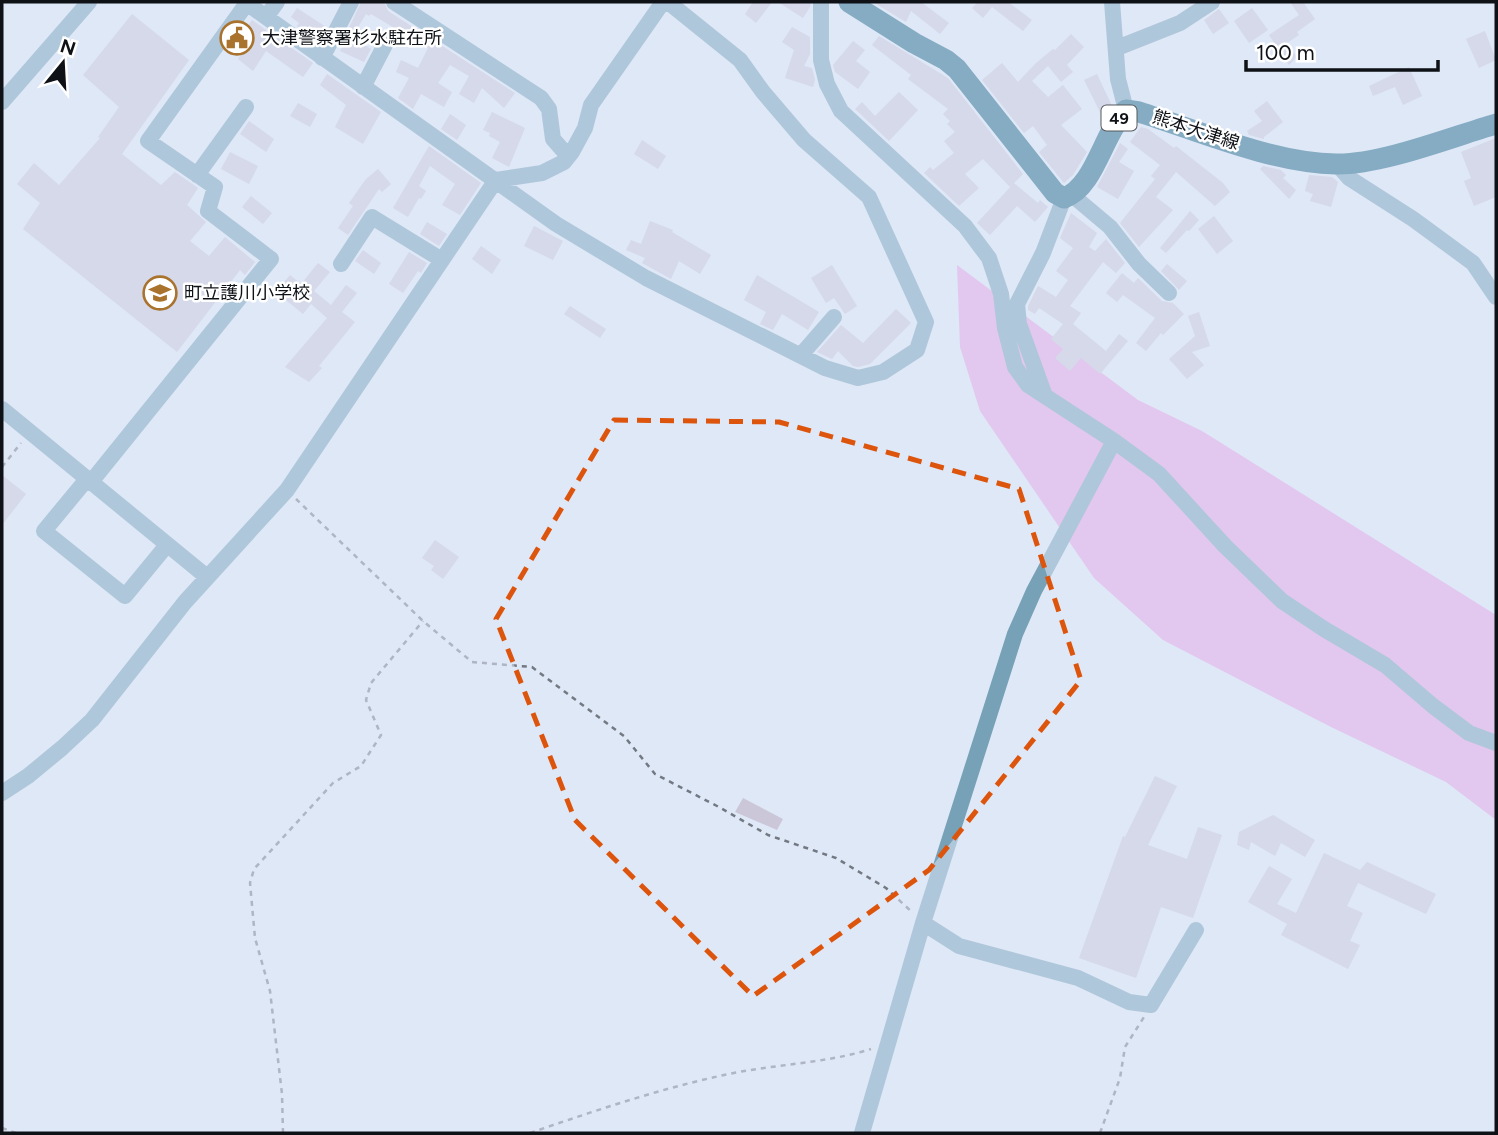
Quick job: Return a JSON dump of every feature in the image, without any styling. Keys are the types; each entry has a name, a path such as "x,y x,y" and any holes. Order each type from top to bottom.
{"main road":[{"path":"850,2 957,69 1055,193 1068,196"},
{"name":"49","path":"1068,196 1091,172 1113,126 1126,110"},
{"name":"熊本大津線","path":"1126,110 1139,111 1285,158 1336,164 1391,155 1496,124"}],"street":[{"path":"2,102 89,2"},
{"path":"2,793 28,776 92,720 207,578 287,490 496,180 542,173 553,169 568,156 585,128 591,104 665,2 740,60 804,140 869,197 926,322 917,350 883,372 858,378 825,368 646,278 556,223 496,180 363,88 246,2 148,141 215,187 208,211 271,259 44,531 125,596 167,545"},
{"path":"266,17 277,2"},
{"path":"322,58 351,2"},
{"path":"394,2 541,98 549,109 553,139 568,156"},
{"path":"821,2 821,60 827,84 841,111 965,226 981,245 989,258 1001,294 1005,328 1015,368 1028,385 1159,474 1225,546 1282,601 1385,664 1469,733 1496,743"},
{"path":"1112,2 1118,79 1126,110"},
{"path":"1117,48 1180,23 1212,2"},
{"path":"363,88 388,39"},
{"path":"197,174 247,107"},
{"path":"1336,164 1349,178 1413,219 1473,264 1496,298"},
{"path":"1045,396 1019,324 1017,304 1068,196 1110,227 1139,264 1169,293"},
{"path":"341,264 372,217 442,260"},
{"path":"801,355 834,317"},
{"path":"2,409 207,578"},
{"path":"862,1133 923,923 1015,634 1034,591 1114,441"},
{"path":"923,923 959,946 1078,978 1129,1002 1151,1005 1196,930"}],"path":[{"path":"2,467 30,432"},
{"path":"287,490 423,621 472,662 533,667 624,736 656,774 768,835 836,858 886,888 923,923"},
{"path":"283,1133 282,1094 270,991 255,938 250,883 254,869 333,783 361,766 381,735 366,700 371,683 423,621"},
{"path":"1100,1133 1120,1078 1125,1047 1151,1005"},
{"path":"530,1133 600,1108 726,1075 821,1060 888,1043"},
{"path":"2,1128 16,1133"}],"highlighted area":[{"path":"614,420 779,422 1019,489 1081,680 929,870 753,996 575,820 496,619"}],"shaded area":[{"path":"957,265 1138,400 1202,431 1496,615 1496,820 1446,782 1331,727 1163,640 1094,578 980,411 960,347"}],"building":[{"path":"361,2 384,2 388,11 515,93 504,108 482,88 474,103 459,94 469,76 450,65 438,83 452,92 444,107 421,94 413,109 398,98 409,78 396,72 401,60 418,68 428,48 371,14 366,14 352,37 371,49 364,62 340,51 349,36 346,34"},
{"path":"753,2 772,2 756,23 745,14"},
{"path":"778,2 811,2 803,18"},
{"path":"873,2 921,2 949,23 940,34 911,11 906,22"},
{"path":"978,2 1008,2 1032,20 1023,31 992,7 983,18 972,8"},
{"path":"1290,2 1303,2 1315,19 1287,43 1297,57 1289,65 1269,35 1299,15"},
{"path":"297,8 326,27 319,42 297,26 299,23 291,17"},
{"path":"1252,8 1268,30 1249,43 1234,21"},
{"path":"1219,9 1229,23 1213,34 1204,20"},
{"path":"132,14 189,60 122,154 161,185 175,172 198,188 187,205 206,222 190,241 209,256 225,237 255,262 245,275 240,270 177,352 23,229 40,203 17,184 34,163 59,185 100,138 98,137 119,107 83,75"},
{"path":"252,20 313,63 303,77 266,51 253,71 238,59 247,46 238,40"},
{"path":"792,27 810,37 810,54 804,66 812,68 815,80 813,87 785,78 794,50 782,42"},
{"path":"1485,31 1496,60 1479,68 1466,39"},
{"path":"1071,34 1084,47 1067,65 1073,72 1061,82 1048,66 1032,81 1048,97 1063,85 1082,109 1061,125 1087,152 1073,175 1064,183 1039,152 1047,145 1033,126 1024,133 982,80 1002,63 1018,82"},
{"path":"879,36 948,78 1023,174 1010,187 983,159 965,174 979,188 959,206 924,173 930,167 933,170 954,153 944,141 955,132 947,124 950,121 943,114 948,109 908,79 911,75 872,45"},
{"path":"853,41 865,50 856,61 870,72 858,89 835,72 833,65"},
{"path":"1409,67 1422,96 1403,105 1395,87 1373,96 1369,86"},
{"path":"327,74 381,112 363,144 335,127 346,105 320,85"},
{"path":"1097,74 1112,106 1102,116 1084,80"},
{"path":"899,92 918,110 889,141 855,109 862,102 875,116"},
{"path":"1267,101 1283,122 1264,139 1249,135 1247,131 1262,121 1254,111"},
{"path":"298,103 317,114 310,127 290,116"},
{"path":"492,112 525,128 509,167 492,158 500,142 483,130"},
{"path":"450,114 466,125 457,140 441,129"},
{"path":"249,121 274,139 266,152 240,134"},
{"path":"1141,127 1174,148 1176,146 1223,183 1230,192 1215,206 1176,172 1156,197 1173,210 1139,247 1120,223 1155,179 1151,176 1160,165 1130,142"},
{"path":"1496,138 1496,197 1474,206 1464,181 1471,178 1461,152"},
{"path":"642,140 666,156 658,169 634,154"},
{"path":"1120,143 1128,149 1119,162 1134,171 1118,199 1097,187"},
{"path":"429,146 481,183 460,215 442,205 455,184 430,166 419,186 426,191 408,217 393,208"},
{"path":"230,152 258,166 249,184 221,169"},
{"path":"1263,166 1281,170 1286,175 1283,178 1296,190 1289,199 1260,169"},
{"path":"378,169 391,184 382,192 379,189 348,235 338,228 353,206 349,203 366,179"},
{"path":"1309,175 1332,177 1338,182 1331,207 1310,201 1313,194 1305,191"},
{"path":"1014,183 1038,203 1040,200 1048,207 1035,222 1017,206 990,235 977,223"},
{"path":"251,196 272,213 263,224 242,207"},
{"path":"1190,211 1199,220 1166,253 1160,248"},
{"path":"1071,213 1097,233 1089,247 1095,251 1106,239 1125,263 1116,273 1103,262 1070,306 1081,313 1073,324 1106,351 1119,334 1128,341 1100,374 1081,358 1070,371 1055,358 1063,349 1051,339 1063,324 1039,308 1035,314 1028,310 1038,286 1056,297 1068,280 1056,271 1073,248 1060,238"},
{"path":"1214,216 1233,241 1217,254 1198,229"},
{"path":"650,221 673,230 672,232 711,255 700,274 679,261 671,279 642,263 645,258 626,250 631,240 641,244"},
{"path":"427,222 447,234 439,246 420,234"},
{"path":"534,226 563,241 553,260 524,246"},
{"path":"481,246 501,260 492,274 472,259"},
{"path":"363,250 381,263 374,274 355,261"},
{"path":"409,252 427,263 403,293 389,284"},
{"path":"318,263 330,272 314,291 331,305 346,285 357,293 342,312 355,322 309,382 285,367 327,318 311,304 303,314 276,292 290,275 301,284"},
{"path":"1167,264 1187,281 1179,290 1161,271"},
{"path":"832,265 857,306 845,314 834,298 826,303 811,278"},
{"path":"1122,273 1134,283 1138,278 1162,301 1173,303 1184,314 1163,335 1161,333 1146,351 1136,343 1155,318 1123,295 1117,302 1106,293"},
{"path":"757,275 819,312 808,330 782,314 773,330 760,324 766,312 744,300"},
{"path":"570,306 606,329 600,338 564,314"},
{"path":"896,309 911,323 870,364 853,366 838,351 832,359 817,352 841,325 863,343"},
{"path":"1199,312 1210,346 1192,352 1204,365 1187,379 1169,359 1195,336 1188,316"},
{"path":"2,475 26,494 2,525"},
{"path":"435,540 459,557 443,579 431,570 434,566 422,558"},
{"path":"1155,776 1177,786 1148,845 1187,859 1198,827 1222,835 1193,918 1161,907 1136,978 1079,958 1123,836 1125,837"},
{"path":"743,798 783,819 777,830 735,812"},
{"path":"1273,815 1315,840 1305,857 1281,843 1275,856 1251,842 1249,850 1237,845 1239,832"},
{"path":"1324,853 1360,870 1367,862 1436,894 1426,914 1358,883 1347,906 1363,913 1350,941 1360,945 1348,969 1281,935 1287,924 1248,902 1269,866 1292,879 1277,904 1296,913"}],"place":[{"name":"大津警察署杉水駐在所","path":"237,38"},
{"name":"町立護川小学校","path":"160,293"}]}
